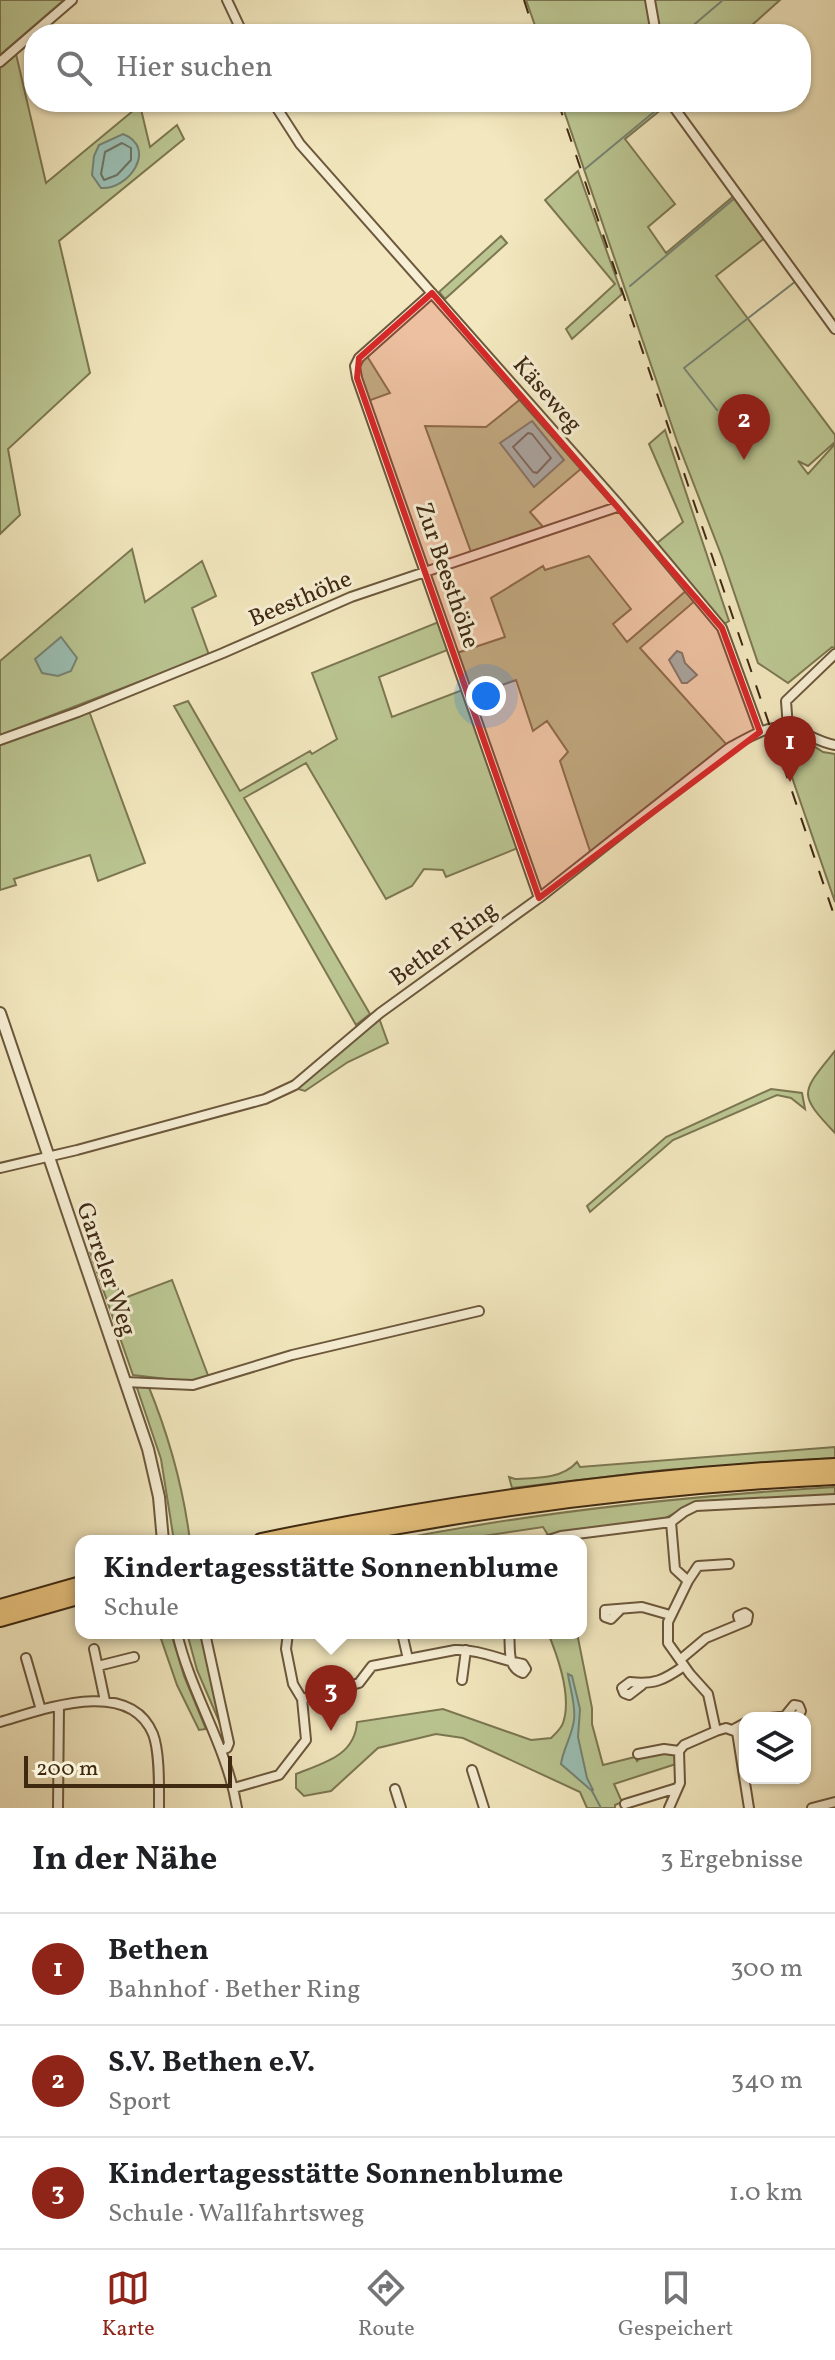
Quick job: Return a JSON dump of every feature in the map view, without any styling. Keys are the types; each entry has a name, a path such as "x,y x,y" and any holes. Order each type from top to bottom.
{"highway":[{"path":"291,1535 395,1514 550,1491 662,1478 835,1466"},
{"path":"349,1535 591,1497 835,1477"},
{"path":"0,1607 75,1586"},
{"path":"0,1619 75,1598"}],"street":[{"path":"44,24 72,0"},
{"path":"227,0 238,24"},
{"path":"650,0 654,24"},
{"path":"0,62 24,41"},
{"name":"Käseweg","path":"279,112 300,144 620,506 722,628 760,732"},
{"path":"677,112 835,329"},
{"name":"Zur Beesthöhe","path":"432,293 359,358 355,366 357,378 539,898"},
{"name":"Beesthöhe","path":"0,740 78,712 351,597 620,506"},
{"path":"835,654 786,701 788,728 820,743 835,745"},
{"name":"Bether Ring","path":"0,1168 265,1099 295,1085 380,1013 539,898 729,748 760,732 788,728"},
{"name":"Garreler Weg","path":"0,1013 154,1473 162,1535"},
{"path":"125,1382 193,1385 292,1355 479,1311"},
{"path":"569,1535 671,1522 696,1506 835,1499"},
{"path":"671,1522 675,1569 688,1581"},
{"path":"716,1731 708,1694 668,1643 670,1615 698,1566 729,1564"},
{"path":"620,1610 642,1607 670,1615"},
{"path":"642,1685 664,1680 706,1638 740,1622"},
{"path":"179,1639 188,1671 222,1750 237,1808"},
{"path":"206,1639 229,1743 222,1750"},
{"path":"234,1788 272,1778 285,1768 307,1737 302,1699 293,1684 286,1649 287,1639"},
{"path":"403,1639 408,1659"},
{"path":"302,1699 359,1683 372,1666 408,1659 466,1650 510,1661 510,1639"},
{"path":"94,1649 105,1701"},
{"path":"462,1680 466,1650"},
{"path":"98,1666 134,1657"},
{"path":"26,1658 41,1710"},
{"path":"0,1722 59,1706 105,1701 134,1710 154,1735 159,1808"},
{"path":"58,1808 59,1706"},
{"path":"669,1808 680,1783 679,1751 684,1745 716,1731 739,1726"},
{"path":"734,1729 739,1737 749,1808"},
{"path":"638,1754 664,1749 679,1751"},
{"path":"472,1770 484,1808"},
{"path":"625,1804 677,1788"},
{"path":"395,1789 401,1808"},
{"path":"812,1808 835,1802"}],"highlighted area":[{"path":"432,293 722,628 760,732 539,898 357,378 359,358"}],"green space":[{"path":"0,0 64,0 36,24 24,24 24,34 0,55"},
{"path":"526,0 647,0 651,24 534,24"},
{"path":"654,0 780,0 753,24 658,24"},
{"path":"16,54 24,88 24,112 29,112 46,183 132,112 142,112 150,147 177,125 184,139 59,241 90,373 8,449 20,515 0,534 0,68"},
{"path":"564,112 658,112 625,139 675,204 648,227 666,253 735,195 766,237 716,276 835,435 835,442 808,466 798,461 808,474 835,444 835,648 832,647 788,683 758,663 722,557 677,441"},
{"path":"578,171 622,294 572,339 566,329 615,284 545,200"},
{"path":"501,236 507,243 445,299 439,292"},
{"path":"367,356 390,393 368,401 359,366"},
{"path":"522,398 582,468 530,512 544,528 471,552 425,426 486,427"},
{"path":"665,430 729,621 724,624 656,544 683,522 649,444"},
{"path":"132,549 145,602 202,561 216,596 192,608 209,655 0,735 0,661"},
{"path":"589,556 631,609 613,624 627,642 687,590 696,600 640,648 728,746 591,854 560,761 568,752 547,721 533,731 516,680 494,688 490,678 468,687 457,653 505,637 491,598 543,566 545,570"},
{"path":"441,621 450,649 379,677 392,717 465,689 518,848 446,877 443,870 424,869 412,886 386,899 306,763 244,798 370,1014 356,1025 174,706 188,701 240,791 337,739 312,673"},
{"path":"89,711 145,863 98,881 90,855 14,879 16,885 0,890 0,742"},
{"path":"789,730 823,752 835,754 835,902 776,731"},
{"path":"379,1018 388,1043 348,1062 305,1091 295,1088"},
{"path":"835,1051 835,1133 814,1109 808,1093 815,1076"},
{"path":"771,1089 802,1093 805,1109 791,1098 777,1095 673,1140 590,1212 587,1206 666,1137"},
{"path":"103,1248 122,1299 172,1280 209,1378 192,1382 133,1375 90,1252"},
{"path":"136,1385 148,1385 162,1423 179,1481 189,1535 173,1535 161,1459"},
{"path":"835,1447 835,1458 664,1470 512,1488 509,1477 549,1476 564,1472 577,1462 580,1467"},
{"path":"835,1487 835,1496 690,1505 662,1520 548,1535 543,1527 490,1535 423,1535 611,1506"},
{"path":"161,1639 173,1639 206,1729 199,1730 177,1685"},
{"path":"189,1639 204,1639 222,1728 197,1670"},
{"path":"550,1639 578,1639 592,1708 592,1724 603,1765 635,1757 637,1761 654,1752 675,1753 676,1764 614,1784 622,1802 615,1808 587,1808 580,1792 463,1738 436,1734 378,1748 331,1791 304,1796 296,1788 296,1774 336,1757 350,1743 357,1722 443,1709 531,1740 551,1738 563,1723 565,1713 565,1689"}],"water":[{"path":"123,134 133,140 138,149 136,167 121,182 101,188 92,175 94,156 99,145"},
{"path":"532,421 564,460 534,487 500,443"},
{"path":"61,637 77,658 71,671 58,676 42,673 35,659"},
{"path":"677,651 682,653 685,663 697,675 687,683 682,683 669,660"},
{"path":"568,1674 572,1676 580,1709 578,1737 592,1791 561,1764 574,1720"}],"waterway":[{"path":"695,24 723,0"},
{"path":"585,169 654,112"},
{"path":"630,286 735,198"},
{"path":"717,410 684,368 796,281"},
{"path":"592,1791 601,1808"}],"railway":[{"path":"524,0 532,24"},
{"path":"561,112 835,918"}],"place":[{"name":"S.V. Bethen e.V.","path":"744,460"},
{"name":"Bethen","path":"790,782"},
{"name":"Kindertagesstätte Sonnenblume","path":"331,1731"}]}
